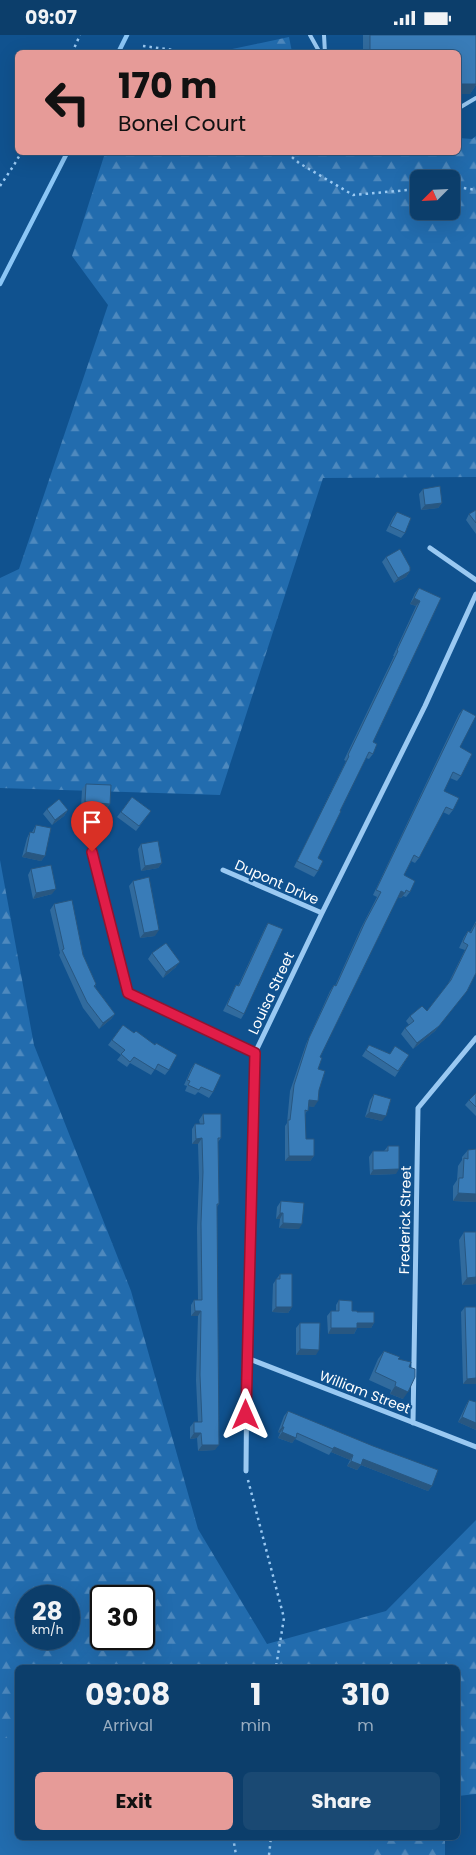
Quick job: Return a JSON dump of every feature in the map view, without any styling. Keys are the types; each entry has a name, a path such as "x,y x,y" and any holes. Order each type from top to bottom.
{"street":[{"path":"430,548 476,581"},
{"name":"Louisa Street","path":"246,1471 246,1358 255,1053 425,706 476,594"},
{"path":"92,852 128,993 255,1053"},
{"name":"Dupont Drive","path":"223,870 322,913"},
{"name":"Frederick Street","path":"413,1423 418,1107 476,1038"},
{"name":"William Street","path":"246,1358 476,1447"}],"lane":[{"path":"310,35 318,50"},
{"path":"324,35 325,50"},
{"path":"461,107 476,98"}],"path":[{"path":"73,50 80,35"},
{"path":"143,46 174,50"},
{"path":"0,186 20,155"},
{"path":"289,155 299,163 353,195 410,190"},
{"path":"460,187 476,190"},
{"path":"246,1471 284,1618 276,1665"},
{"path":"234,1840 236,1855"},
{"path":"269,1855 271,1840"}],"green space":[{"path":"289,37 292,50 227,50"},
{"path":"476,136 476,477 323,478 220,795 0,788 0,578 19,569 108,305 72,256 104,155 461,155 461,138 472,139"},
{"path":"0,860 34,1045 131,1291 198,1529 267,1644 386,1611 476,1520 476,1794 460,1796 460,1665 15,1665 15,1840 445,1840 445,1855 0,1855"},
{"path":"0,1738 15,1738 15,1840 369,1840 371,1855 0,1855"}],"building":[{"path":"370,35 476,35 476,84 461,84 461,50 370,50"},
{"path":"440,486 442,503 425,505 423,489"},
{"path":"476,510 476,523 469,514"},
{"path":"397,512 411,518 405,533 390,526"},
{"path":"400,549 410,567 410,571 398,578 386,557"},
{"path":"419,588 441,598 373,742 377,744 373,754 369,752 318,858 323,861 318,871 297,861 398,651 420,601 414,598"},
{"path":"463,709 476,716 460,747 472,754 461,776 453,772 444,791 459,798 453,810 446,807 419,858 414,855 404,875 415,881 410,892 406,890 405,893 401,891 320,1057 322,1058 318,1069 325,1071 319,1090 318,1101 309,1100 308,1111 305,1110 306,1139 314,1139 314,1156 289,1156 288,1120 290,1120 294,1085 309,1038 381,892 376,890"},
{"path":"86,784 111,785 110,804 85,802"},
{"path":"132,797 151,811 139,826 121,812"},
{"path":"59,799 68,810 55,820 47,809"},
{"path":"36,825 51,828 45,856 26,852 30,832 34,833"},
{"path":"158,841 162,863 145,866 141,844"},
{"path":"51,865 56,889 36,893 31,869"},
{"path":"149,877 159,930 144,933 133,881"},
{"path":"72,900 83,955 96,984 94,986 115,1014 103,1023 87,1002 62,950 64,949 54,904"},
{"path":"268,923 283,929 244,1014 227,1005 236,985 239,986"},
{"path":"476,923 476,973 467,991 439,1026 417,1043 405,1028 414,1021 410,1016 422,1006 427,1011 451,980 468,945 463,942 468,931 471,933"},
{"path":"166,943 180,962 166,972 152,953"},
{"path":"123,1025 134,1033 136,1031 155,1045 156,1043 177,1055 169,1070 158,1064 155,1070 134,1057 130,1062 121,1054 125,1050 112,1040"},
{"path":"369,1045 390,1054 395,1046 409,1055 398,1071 366,1050"},
{"path":"195,1063 221,1075 213,1092 201,1087 199,1090 188,1085 190,1081 187,1080"},
{"path":"476,1093 476,1107 469,1100"},
{"path":"374,1094 391,1099 386,1116 369,1112"},
{"path":"203,1114 221,1114 221,1138 218,1138 219,1204 217,1204 219,1445 202,1445 201,1433 194,1433 194,1422 202,1422 200,1375 201,1311 195,1311 194,1300 202,1300 201,1223 203,1172 202,1138 196,1139 195,1124 204,1124"},
{"path":"388,1146 399,1146 399,1169 373,1170 373,1151 388,1151"},
{"path":"476,1149 476,1194 458,1193 459,1178 463,1178 464,1158 468,1159 468,1150"},
{"path":"281,1201 304,1203 302,1224 283,1223 283,1213 280,1213"},
{"path":"464,1232 476,1232 476,1277 467,1278"},
{"path":"280,1274 292,1274 292,1307 276,1307 276,1279 280,1279"},
{"path":"339,1300 352,1301 352,1311 374,1312 374,1323 357,1323 357,1328 331,1328 331,1311 339,1311"},
{"path":"465,1307 476,1307 476,1378 467,1379"},
{"path":"300,1323 320,1323 319,1350 300,1349"},
{"path":"384,1351 400,1357 398,1359 411,1362 409,1367 415,1369 415,1377 408,1392 395,1386 396,1382 375,1372"},
{"path":"469,1400 476,1402 476,1423 462,1417"},
{"path":"288,1411 438,1470 432,1486 363,1459 361,1465 351,1461 353,1455 334,1447 333,1449 297,1433 296,1438 282,1432"}],"waterway":[{"path":"120,50 127,35"},
{"path":"0,284 66,155"}],"route":[{"path":"92,852 128,993 255,1053 246,1415"}]}
